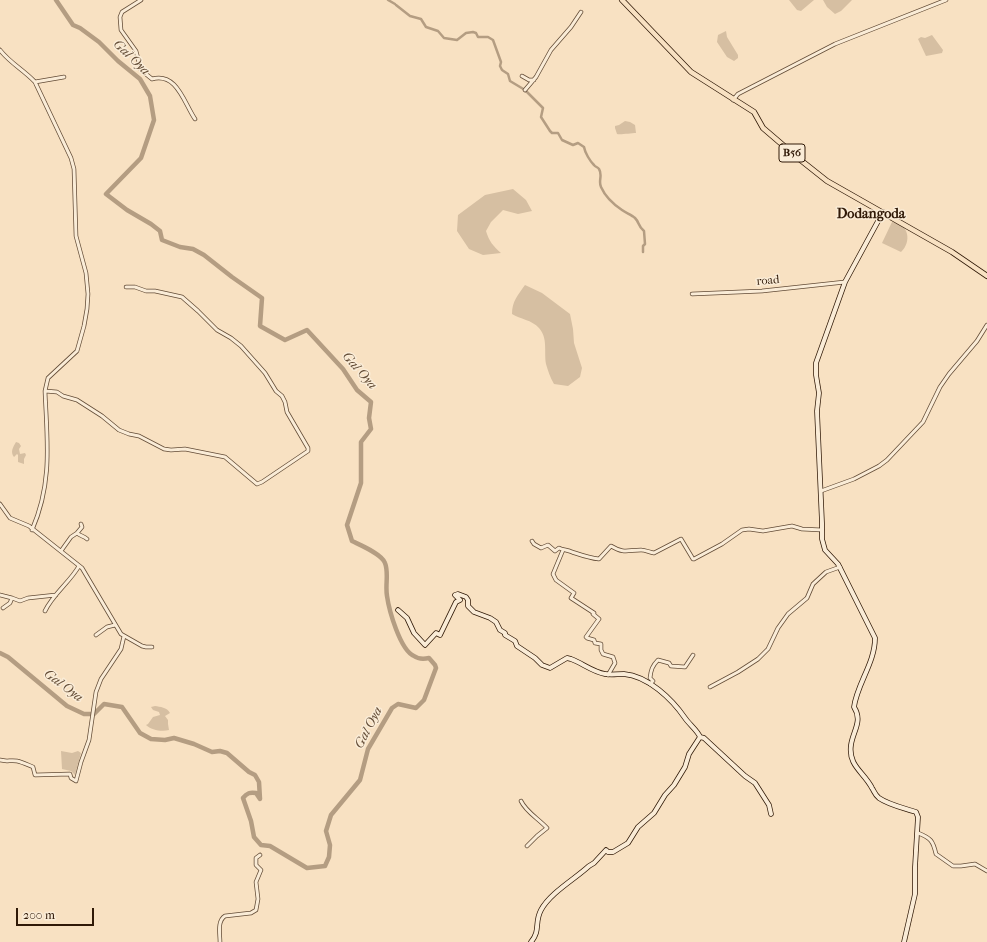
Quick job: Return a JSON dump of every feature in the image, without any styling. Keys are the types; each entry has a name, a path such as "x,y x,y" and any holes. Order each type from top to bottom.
{"main road":[{"name":"B56","path":"622,0 691,72 732,100 754,112 763,128 827,181 952,252 987,276"},
{"path":"883,212 845,282 833,313 816,366 819,393 818,411 822,540 825,550 840,567 875,638 874,650 855,703 854,708 858,714 858,721 851,746 851,756 856,768 872,787 878,797 916,812 918,817 915,894 904,942"},
{"path":"398,610 407,618 414,633 425,645 436,633 440,635 456,602 460,600 455,595 458,594 466,597 468,600 468,606 474,612 496,622 500,630 505,632 505,635 515,641 517,646 535,658 542,665 550,668 567,658 604,674 624,674 633,676 650,684 667,696 700,737 704,738 745,776 755,783 770,804 771,814"},
{"path":"531,942 537,933 537,918 547,901 594,863 606,850 608,852 613,852 628,843 638,826 654,813 665,795 672,789 689,754 700,737"}],"street":[{"path":"141,0 122,12 120,17 121,30 136,51 141,70 152,79 158,77 167,79 174,84 186,100 194,119"},
{"path":"732,100 744,91 835,44 946,0"},
{"path":"525,90 540,71 546,57 581,12"},
{"path":"0,50 5,56 27,73 35,82 46,108 68,150 74,169 76,236 86,273 88,294 84,326 77,351 48,378 45,391 48,454 46,483 38,515 32,530"},
{"path":"522,76 528,80 534,80"},
{"path":"35,82 64,77"},
{"name":"road","path":"692,294 762,291 845,282"},
{"path":"45,391 57,392 63,396 77,400 102,416 119,430 139,436 164,449 185,449 225,457 246,473 257,484 308,451 308,448 288,412 282,396 276,391 265,373 240,346 231,338 217,330 182,297 126,286"},
{"path":"821,491 854,479 879,466 887,460 924,422 940,387 977,341 987,324"},
{"path":"0,504 10,518 29,526 32,530 82,568 121,634 146,648 152,647"},
{"path":"61,551 71,537 82,527 81,524"},
{"path":"532,541 534,544 542,548 548,544 555,551 559,548 585,557 598,559 612,546 620,551 643,549 654,553 681,539 694,559 722,544 742,530 749,529 763,531 792,526 802,529 822,530"},
{"path":"77,533 87,539"},
{"path":"563,550 553,574 556,580 574,593 571,598 594,613 593,614 599,620 586,636 587,638 594,640 595,643 601,644 603,654 613,657 615,662 608,675"},
{"path":"45,611 79,566"},
{"path":"710,687 758,659 768,649 778,628 788,614 807,598 814,584 826,572 840,567"},
{"path":"0,595 20,601 28,598 56,595"},
{"path":"3,608 8,605 12,598"},
{"path":"96,635 107,627 115,625"},
{"path":"0,760 8,762 19,761 25,765 33,767 35,775 70,774 71,778 76,780 89,740 96,692 101,679 120,650 124,636"},
{"path":"650,684 653,681 650,678 651,671 653,665 658,660 669,663 671,666 685,667 693,656"},
{"path":"521,801 523,807 539,819 547,828 527,846"},
{"path":"918,833 931,840 934,844 936,854 953,866 975,864 987,871"},
{"path":"220,942 220,925 222,918 225,916 250,914 256,910 258,899 256,882 260,870 256,865 256,858 260,855"}],"shaded area":[{"path":"789,0 814,0 801,11 797,10"},
{"path":"823,0 852,0 841,11 835,14 827,7"},
{"path":"726,31 727,37 738,55 738,58 734,61 727,57 717,42 718,35"},
{"path":"932,35 943,50 942,53 926,56 918,39"},
{"path":"625,121 635,125 636,133 617,134 615,126"},
{"path":"513,189 526,200 532,211 518,214 503,210 491,222 486,231 488,238 501,253 483,255 469,249 457,231 458,215 485,195"},
{"path":"892,222 898,223 902,226 907,234 907,243 901,252 882,243"},
{"path":"525,285 542,293 570,314 574,343 582,368 580,377 568,386 554,384 549,374 546,364 544,336 539,328 533,323 512,314 514,302"},
{"path":"16,442 21,446 19,449 20,454 25,453 26,455 24,464 18,462 17,454 14,457 12,453"},
{"path":"155,706 165,708 169,711 170,713 165,716 168,720 169,730 157,730 146,725 153,717 160,715 159,712 153,710 151,707"},
{"path":"61,751 72,753 78,751 81,753 75,775 71,771 62,769"}],"waterway":[{"name":"Gal Oya","path":"0,653 8,657 67,706 84,714 94,714 104,704 122,707 140,733 151,739 165,740 174,738 194,744 212,752 220,751 227,753 249,772 255,775 259,782 260,799 256,793 247,794 243,798 251,821 254,837 261,845 270,846 307,868 325,866 329,857 330,845 326,831 331,815 360,780 368,749 392,708 398,704 416,708 424,700 436,668 429,658 416,657 404,646 396,629 388,602 387,571 385,563 380,556 352,541 347,525 361,483 361,442 371,429 369,418 371,402 357,390 343,369 307,330 285,340 260,326 262,298 204,255 193,249 180,247 162,240 160,231 127,210 106,194 141,158 154,120 150,96 140,79 118,61 99,42 80,28 73,25 56,0"},
{"path":"388,0 395,4"},
{"path":"396,5 410,16 421,19 426,27 438,31 444,38 457,40 466,33 473,32 476,33 478,37 488,37 493,40 501,62 500,66 502,70 508,74 510,81 525,90 543,108 541,117 552,133 558,133 562,140 573,145 578,143 584,147 589,159 594,166 599,168 601,176 600,185 605,194 615,205 637,220 640,227 644,231 645,244 643,246 643,252"}],"district":[{"name":"Dodangoda","path":"871,215"}]}
